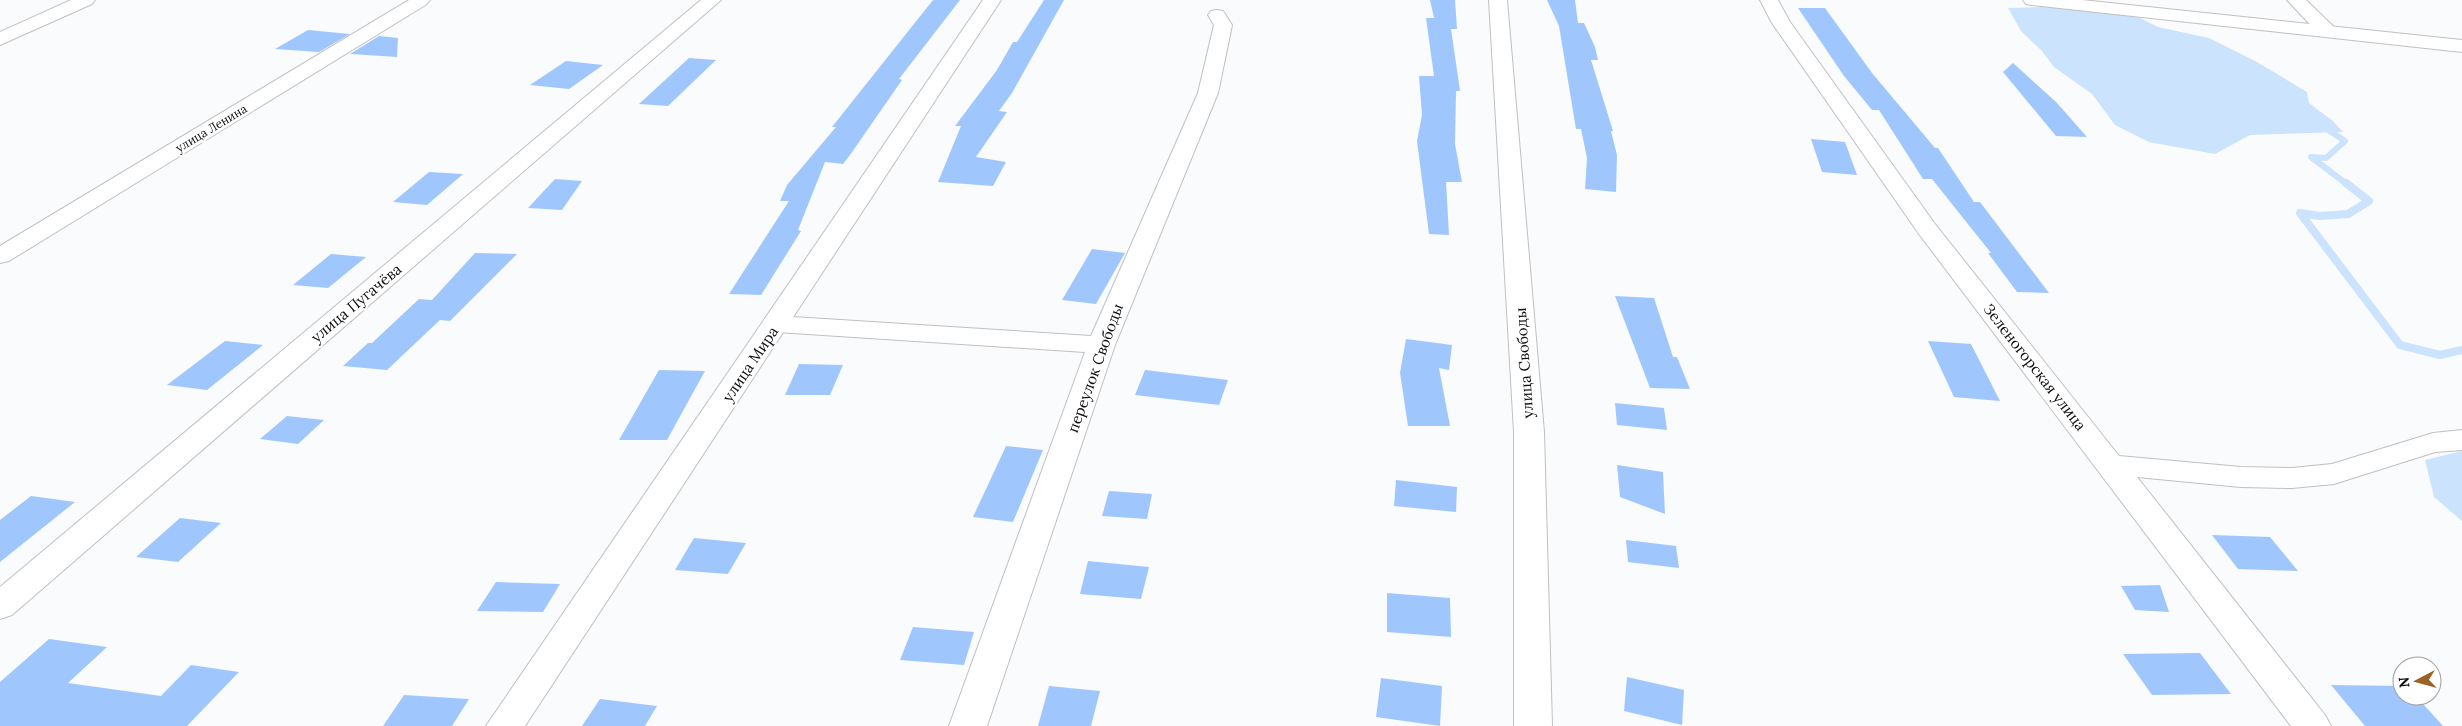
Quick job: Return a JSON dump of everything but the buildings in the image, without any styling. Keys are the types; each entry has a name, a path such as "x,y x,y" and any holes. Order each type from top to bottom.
{"street":[{"path":"0,39 86,0"},
{"name":"улица Ленина","path":"0,256 421,0"},
{"name":"улица Пугачёва","path":"0,606 712,0"},
{"name":"улица Мира","path":"505,726 777,324 992,0"},
{"name":"улица Свободы","path":"1498,0 1529,432 1532,726"},
{"name":"Зеленогорская улица","path":"1769,0 1781,23 1927,229 2112,465 2312,726"},
{"path":"2032,0 2462,46"},
{"path":"2296,0 2327,31"},
{"name":"переулок Свободы","path":"968,726 1101,345 1208,93 1223,25 1217,14"},
{"path":"777,324 1101,345"},
{"path":"2112,465 2242,477 2292,478 2334,474 2370,461 2433,444 2462,440"}],"water":[{"path":"2043,7 2136,16 2158,27 2209,38 2257,62 2307,92 2309,103 2333,121 2343,132 2250,135 2215,154 2149,142 2115,125 2092,94 2054,67 2042,51 2021,31 2008,8"},
{"path":"2462,451 2462,521 2434,497 2425,460"}],"waterway":[{"path":"2322,126 2345,141 2326,158 2311,157 2348,185"},
{"path":"2346,183 2369,201 2348,214 2320,216 2300,213 2400,345 2440,355 2462,350"}]}
